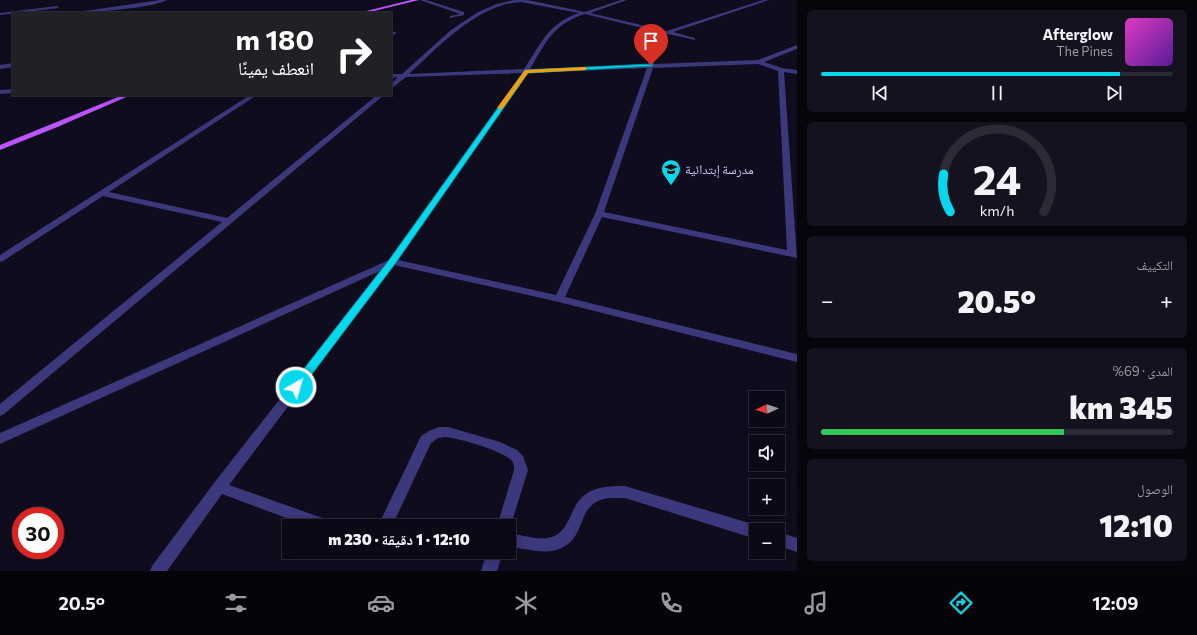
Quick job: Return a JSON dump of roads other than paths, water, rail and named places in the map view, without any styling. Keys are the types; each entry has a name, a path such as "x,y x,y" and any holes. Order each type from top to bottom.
{"main road":[{"path":"364,12 417,0"},
{"path":"94,109 110,96"},
{"path":"0,148 126,96"}],"street":[{"path":"55,0 59,10"},
{"path":"121,0 126,6"},
{"path":"81,12 165,0"},
{"path":"422,0 462,13 462,15 452,17"},
{"path":"392,86 449,35 480,13 496,5 521,0 584,13 693,40"},
{"path":"158,571 219,487 392,262 526,71 552,30 569,18 625,0"},
{"path":"559,299 598,214 651,65 651,47 661,36 666,33 767,0"},
{"path":"48,12 59,10"},
{"path":"30,12 59,10"},
{"path":"0,14 12,13"},
{"path":"0,18 12,16"},
{"path":"392,76 759,62 797,47"},
{"path":"759,62 781,70 797,72"},
{"path":"0,67 12,65"},
{"path":"598,214 795,254 781,70"},
{"path":"0,92 12,91"},
{"path":"0,258 252,96"},
{"path":"0,411 380,96"},
{"path":"101,193 229,221"},
{"path":"0,439 392,262 559,299 797,358"},
{"path":"388,519 426,440 435,433 442,432 448,432 504,449 516,457 520,463 520,476 506,519"},
{"path":"219,487 307,519"},
{"path":"516,541 547,544 563,540 568,536 583,503 601,493 613,492 625,492 749,530"},
{"path":"785,541 797,545"},
{"path":"489,571 493,559"}],"place":[{"name":"مدرسة إبتدائية","path":"671,186"}]}
